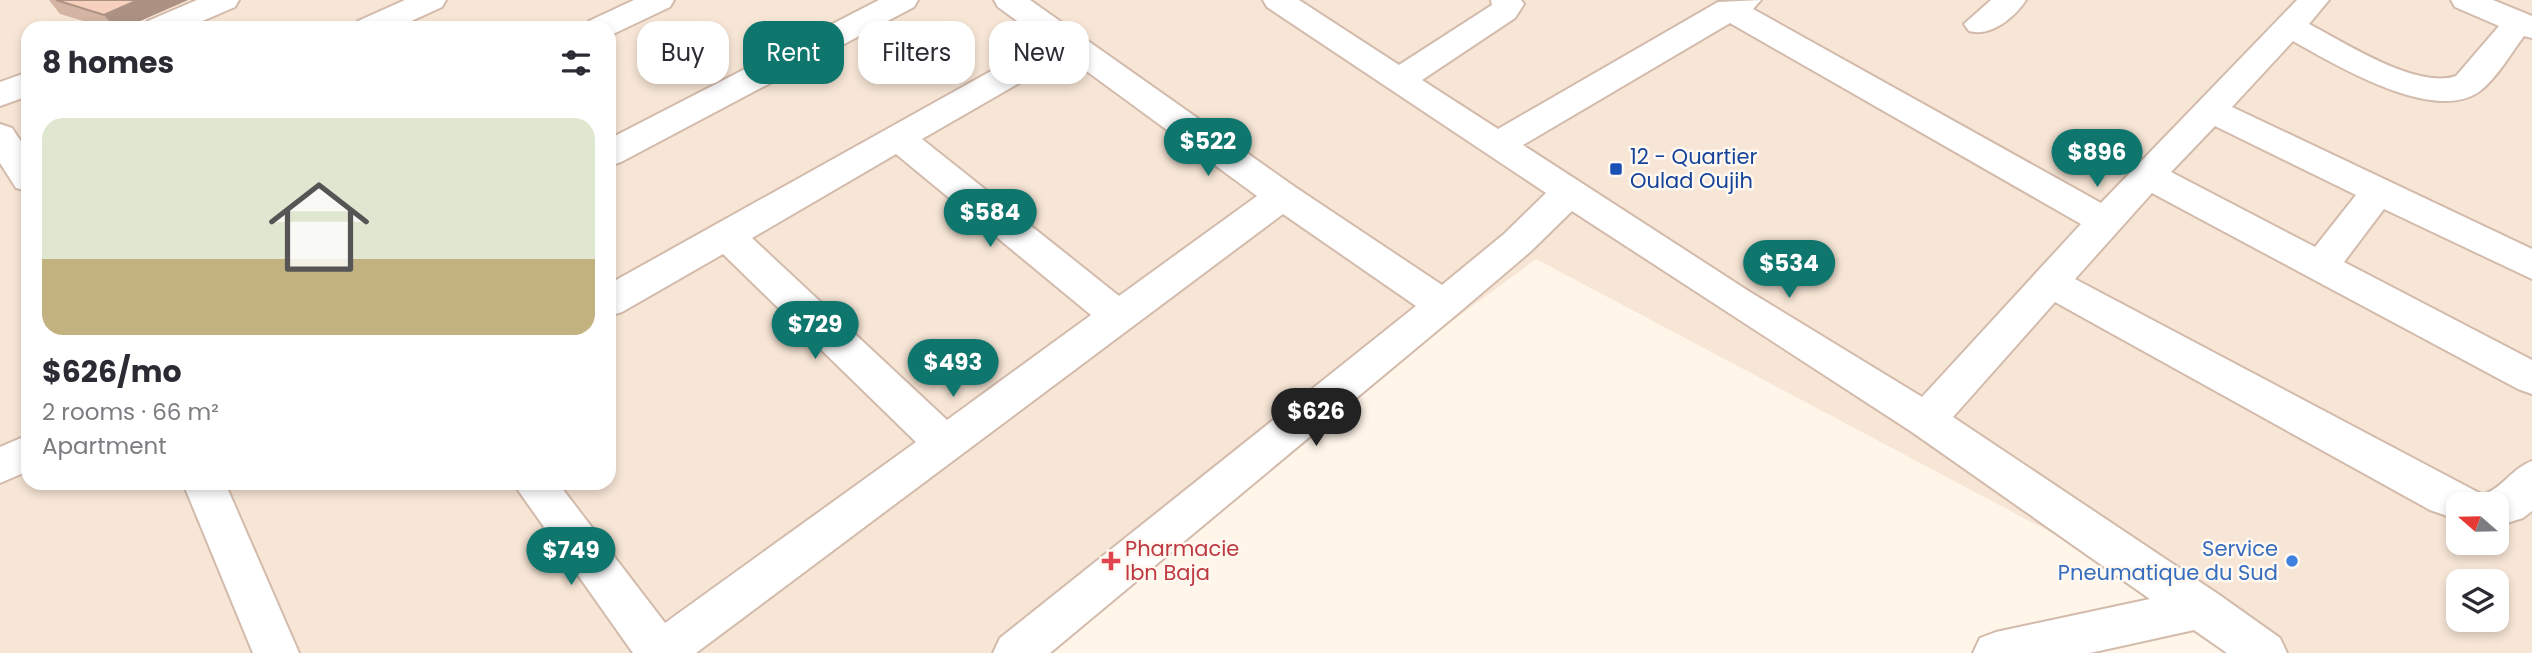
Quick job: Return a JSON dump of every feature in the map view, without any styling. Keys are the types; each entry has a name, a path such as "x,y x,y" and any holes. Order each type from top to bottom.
{"street":[{"path":"195,21 224,0"},
{"path":"384,21 431,0"},
{"path":"615,21 659,0"},
{"path":"616,150 903,0"},
{"path":"1009,0 1036,21"},
{"path":"1278,0 1737,302 1926,420 2264,653"},
{"path":"1400,79 1504,10 1508,4 1506,0"},
{"path":"1980,24 2011,0"},
{"path":"1926,420 2105,221 2314,0"},
{"path":"2288,26 2404,83 2441,92 2458,91 2526,25 2466,0"},
{"path":"1498,144 1738,5 2105,221"},
{"path":"1089,60 1443,305"},
{"path":"616,298 993,84"},
{"path":"0,94 21,86"},
{"path":"2209,109 2532,265"},
{"path":"0,136 21,168"},
{"path":"898,138 1118,316"},
{"path":"2149,176 2532,378"},
{"path":"1016,653 1443,305 1517,243 1570,191"},
{"path":"2320,267 2378,191"},
{"path":"539,490 660,653 1282,195"},
{"path":"726,235 945,443"},
{"path":"2050,282 2446,497"},
{"path":"0,466 21,456"},
{"path":"2510,504 2519,497 2532,479"},
{"path":"207,490 276,653"},
{"path":"1996,653 2202,608"}],"shaded area":[{"path":"0,0 2532,0 2532,653 2278,653 1536,259 1003,653 0,653"}],"building":[{"path":"56,0 138,0 104,15"}],"place":[{"name":"12 - Quartier Oulad Oujih","path":"1616,169"},
{"name":"Pharmacie Ibn Baja","path":"1111,561"},
{"name":"Service Pneumatique du Sud","path":"2292,561"}]}
